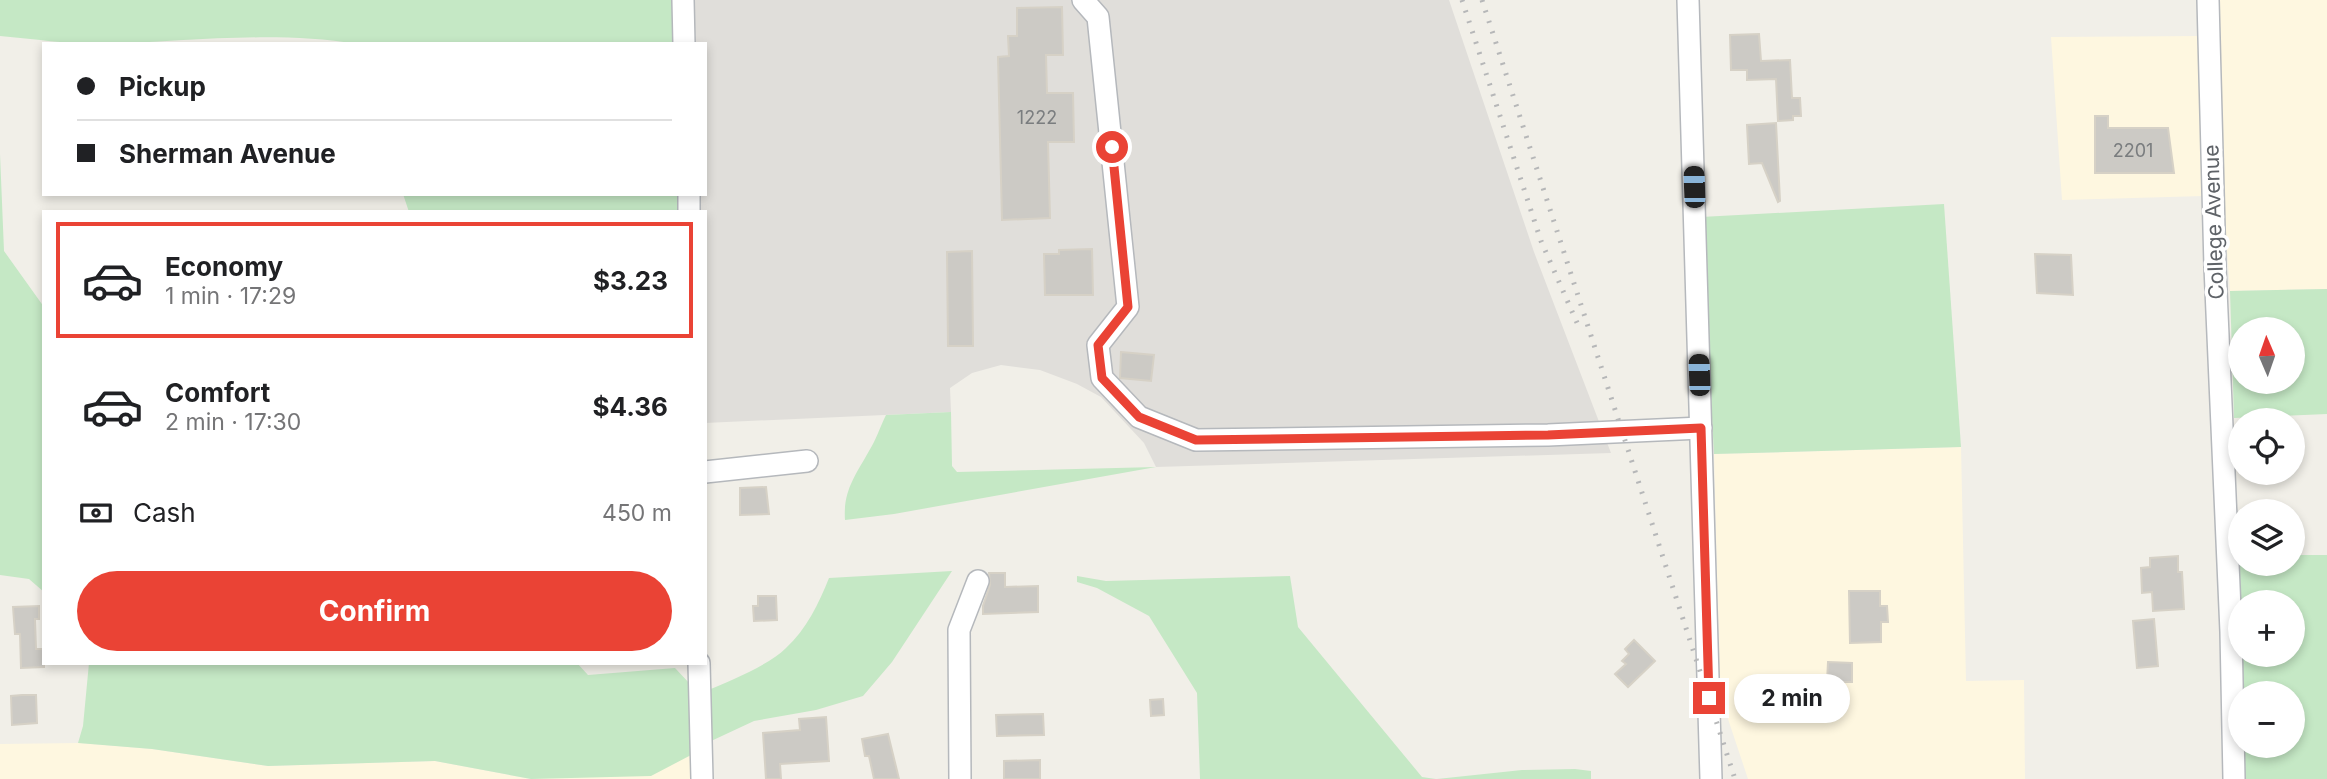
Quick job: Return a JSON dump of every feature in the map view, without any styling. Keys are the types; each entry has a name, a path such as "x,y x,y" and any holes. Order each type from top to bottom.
{"street":[{"path":"683,0 684,42"},
{"path":"1083,0 1098,17 1128,307 1098,345 1102,378 1139,417 1196,440 1548,435 1701,428"},
{"path":"1688,0 1711,779"},
{"name":"College Avenue","path":"2208,0 2214,267 2231,632 2234,779"},
{"path":"707,472 807,461"},
{"path":"960,779 959,630 978,581"},
{"path":"699,665 702,779"}],"shaded area":[{"path":"691,0 1449,0 1534,252 1611,453 1156,467 1144,443 1101,397 1077,384 1040,370 1001,365 972,373 950,388 951,412 707,423 707,210 698,210 697,196 707,196 707,42 693,42"},
{"path":"2217,0 2327,0 2327,289 2230,291 2223,195"},
{"path":"2201,36 2204,196 2062,200 2051,37"},
{"path":"1961,447 1966,681 2024,680 2025,779 1748,779 1720,695 1714,454"},
{"path":"80,743 152,749 268,766 435,761 531,779 0,779 0,744"},
{"path":"693,754 693,779 531,779"}],"green space":[{"path":"0,0 674,0 676,42 341,42 261,37 65,42 0,36"},
{"path":"0,154 4,251 42,304 42,590 29,579 0,575"},
{"path":"404,196 681,196 681,210 408,210"},
{"path":"1944,204 1961,447 1714,454 1701,217"},
{"path":"2327,289 2327,414 2305,415 2305,408 2234,408 2233,394 2305,394 2305,317 2231,317 2230,291"},
{"path":"951,412 952,466 957,472 1156,467 894,514 845,520 846,500 851,484 886,415"},
{"path":"2305,555 2327,555 2327,779 2243,779 2242,758 2305,758 2305,681 2241,681 2240,667 2305,667 2305,590 2237,590 2237,576 2305,576"},
{"path":"952,571 892,662 863,696 816,710 754,721 709,742 708,690 760,666 786,648 811,616 829,578"},
{"path":"1077,576 1106,581 1290,576 1298,627 1422,777 1436,779 1200,779 1197,693 1149,616 1097,588 1077,582"},
{"path":"89,665 579,665 588,675 675,668 691,685 693,754 651,776 531,779 435,761 268,766 152,749 78,743 83,726"},
{"path":"1522,770 1591,771 1591,779 1437,779"}],"building":[{"path":"1062,7 1063,55 1046,55 1047,93 1073,93 1074,142 1048,142 1050,218 1002,220 998,57 1009,56 1008,36 1017,36 1017,8"},
{"path":"1759,34 1761,61 1790,60 1792,98 1800,98 1801,116 1793,116 1793,120 1778,121 1776,79 1747,80 1747,70 1731,70 1730,35"},
{"path":"2095,116 2108,116 2108,128 2168,128 2174,173 2095,173"},
{"path":"1776,123 1778,202 1762,163 1749,164 1747,125"},
{"path":"1092,249 1093,295 1045,295 1044,254 1059,254 1059,250"},
{"path":"972,251 973,346 948,346 947,252"},
{"path":"2035,254 2071,255 2073,295 2037,293"},
{"path":"1121,352 1154,355 1151,381 1120,378"},
{"path":"766,487 769,514 740,515 740,488"},
{"path":"2178,556 2178,572 2182,572 2184,609 2153,611 2152,592 2142,593 2141,568 2150,567 2150,558"},
{"path":"989,573 1005,573 1005,587 1038,586 1038,612 983,614 990,585"},
{"path":"1849,591 1880,591 1880,606 1887,606 1888,622 1881,622 1881,642 1850,643"},
{"path":"758,596 776,596 777,620 754,621 753,606 758,606"},
{"path":"39,606 39,619 35,619 36,649 42,649 44,667 21,668 20,634 15,634 13,607"},
{"path":"2154,619 2158,666 2137,668 2133,621"},
{"path":"1634,640 1655,661 1628,687 1615,674 1626,664 1622,661 1629,654 1625,649"},
{"path":"1828,662 1852,663 1852,682 1827,682"},
{"path":"36,695 37,723 12,725 11,696"},
{"path":"1163,699 1164,715 1151,716 1150,700"},
{"path":"1043,714 1044,735 997,736 996,715"},
{"path":"826,717 829,761 780,764 781,779 766,779 763,733 800,730 799,719"},
{"path":"888,734 899,779 874,779 862,739"},
{"path":"1040,760 1040,779 1004,779 1004,761"}],"railway":[{"path":"1462,0 1541,241 1578,325"},
{"path":"1482,0 1735,779"}],"route":[{"path":"1112,147 1128,307 1098,345 1102,378 1139,417 1196,440 1548,435 1701,428 1709,698"}]}
